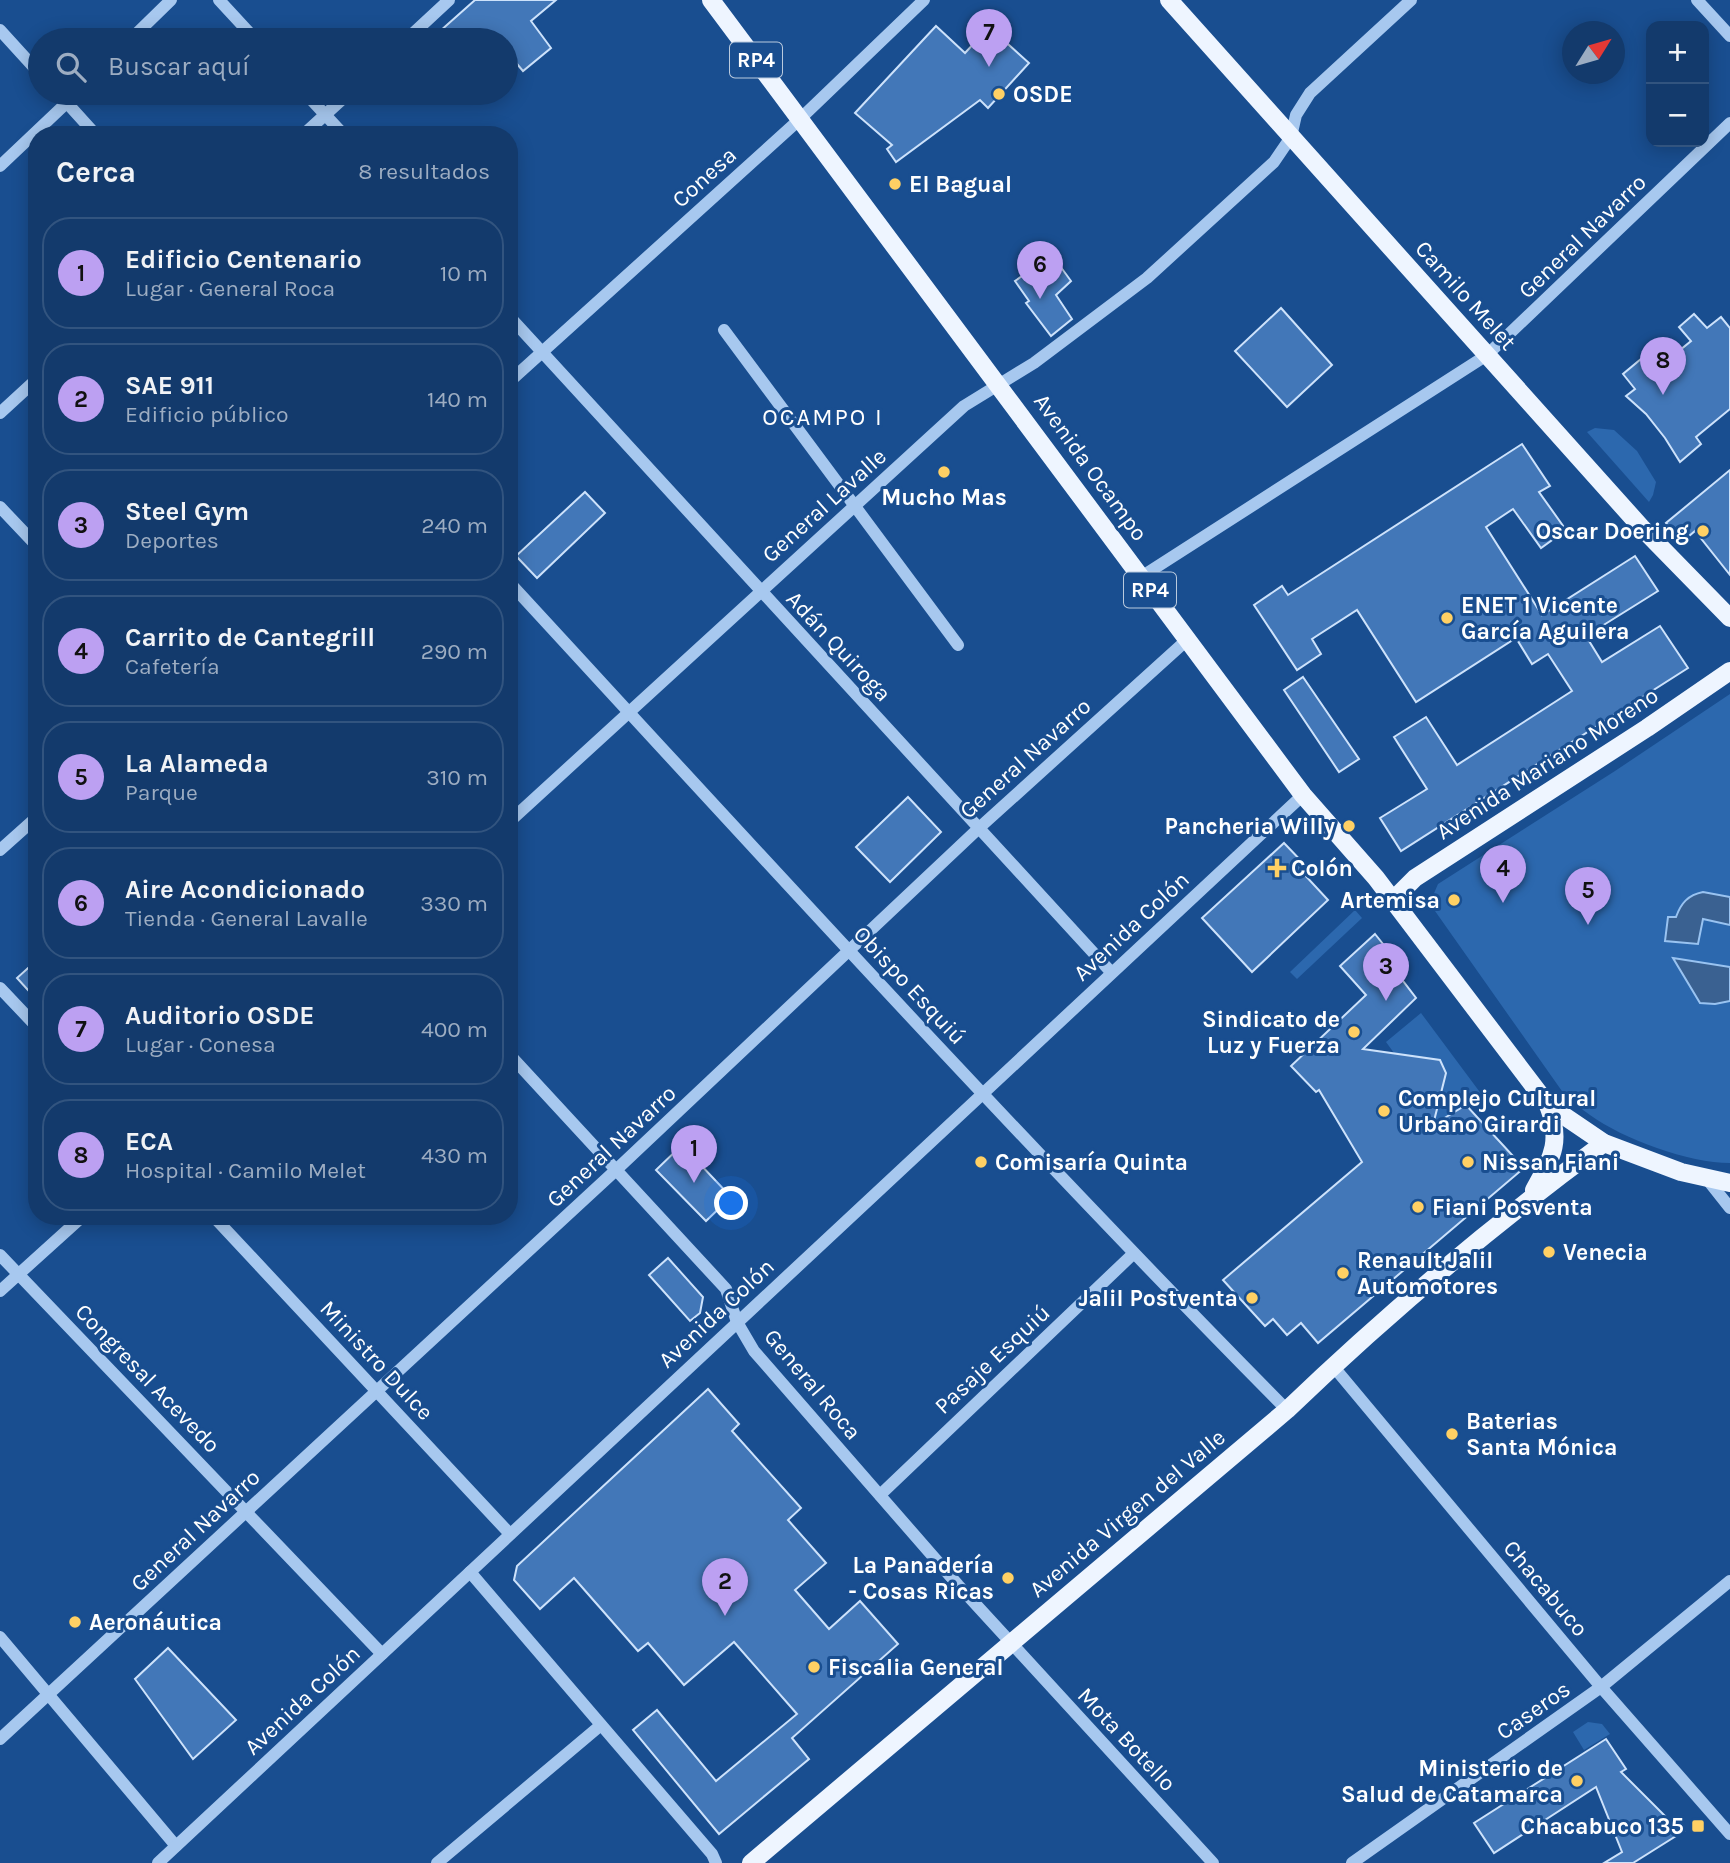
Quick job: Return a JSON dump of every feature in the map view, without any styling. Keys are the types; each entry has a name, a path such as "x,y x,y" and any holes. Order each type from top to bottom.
{"main road":[{"name":"Avenida Ocampo","path":"711,0 1304,795 1393,901 1548,1105 1604,1143 1681,1172 1730,1184"},
{"name":"Camilo Melet","path":"1169,0 1641,527 1730,618"},
{"name":"Avenida Mariano Moreno","path":"1393,901 1415,878 1730,671"},
{"name":"Avenida Virgen del Valle","path":"1531,1196 1553,1154 1556,1137 1548,1105"},
{"name":"Avenida Virgen del Valle","path":"751,1863 1287,1410 1333,1366 1531,1196 1604,1143"}],"street":[{"path":"142,28 171,0"},
{"path":"219,0 245,28"},
{"path":"418,28 449,0"},
{"name":"Conesa","path":"518,373 800,119 924,0"},
{"name":"General Lavalle","path":"518,814 964,406 1034,363 1147,278 1274,162 1291,137 1296,115 1310,93 1411,0"},
{"path":"1697,0 1730,36"},
{"path":"0,30 28,61"},
{"path":"36,126 56,105"},
{"path":"68,105 88,126"},
{"path":"316,105 336,126"},
{"path":"312,126 335,105"},
{"name":"General Navarro","path":"1141,577 1488,355 1730,123"},
{"path":"0,166 28,135"},
{"name":"Adán Quiroga","path":"518,326 1111,972"},
{"path":"724,330 958,645"},
{"path":"0,413 28,387"},
{"path":"0,507 28,537"},
{"name":"Obispo Esquiú","path":"518,592 981,1094 1133,1254 1287,1410"},
{"name":"General Navarro","path":"0,1739 616,1170 979,828 1188,639"},
{"name":"Avenida Colón","path":"158,1863 1304,795"},
{"path":"0,850 28,825"},
{"path":"0,988 28,1018"},
{"name":"General Roca","path":"518,1064 726,1289 737,1322 754,1351 1010,1642"},
{"path":"1707,1179 1730,1208"},
{"path":"0,1291 73,1225"},
{"name":"Ministro Dulce","path":"221,1225 510,1534"},
{"name":"Pasaje Esquiú","path":"880,1495 1133,1254"},
{"name":"Congresal Acevedo","path":"0,1255 382,1654"},
{"name":"Chacabuco","path":"1333,1366 1601,1687 1730,1835"},
{"path":"470,1572 712,1854 716,1863"},
{"name":"Caseros","path":"1352,1863 1601,1687 1730,1581"},
{"path":"0,1637 176,1846"},
{"name":"Mota Botello","path":"1010,1642 1213,1863"},
{"path":"437,1863 601,1725"}],"shaded area":[{"path":"1595,428 1614,430 1637,451 1656,482 1649,502 1587,432"},
{"path":"1730,694 1730,1163 1695,1159 1638,1141 1604,1124 1564,1094 1435,911 1432,898 1438,884"},
{"path":"1703,892 1730,897 1730,925 1703,919 1698,944 1665,941 1668,917 1676,917 1686,900"},
{"path":"1355,910 1362,918 1297,979 1290,972"},
{"path":"1673,958 1730,967 1730,1001 1700,1003"},
{"path":"1421,1013 1482,1095 1433,1125 1446,1073 1440,1061 1394,1053 1386,1042"},
{"path":"1588,1722 1602,1724 1610,1734 1584,1750 1573,1732"}],"building":[{"path":"475,0 556,0 531,21 551,48 523,71 518,65 518,28 444,28"},
{"path":"936,26 965,53 989,27 1029,63 988,108 980,100 896,162 887,149 892,145 855,113"},
{"path":"1052,255 1071,281 1056,295 1072,319 1051,336 1026,303 1029,301 1015,281"},
{"path":"1281,308 1332,365 1287,407 1235,351"},
{"path":"1694,314 1707,328 1721,317 1730,328 1730,409 1696,437 1701,444 1680,462 1646,414 1626,396 1635,389 1623,374 1647,354 1658,368 1691,341 1679,327"},
{"path":"1522,444 1550,486 1539,492 1566,530 1541,548 1513,509 1486,527 1542,615 1635,556 1658,591 1586,636 1602,662 1660,626 1688,668 1401,851 1380,818 1427,789 1394,737 1426,717 1457,765 1572,691 1548,654 1532,664 1516,638 1416,702 1357,610 1312,639 1321,654 1297,670 1254,605 1282,586 1288,595"},
{"path":"1730,470 1730,575 1695,531 1682,542 1666,523"},
{"path":"585,492 605,513 537,578 518,558 518,554"},
{"path":"1303,677 1359,759 1339,772 1284,690"},
{"path":"908,797 941,832 890,882 856,847"},
{"path":"1284,843 1307,867 1302,872 1328,900 1252,972 1202,918"},
{"path":"1375,934 1399,964 1394,969 1416,998 1363,1049 1440,1060 1446,1073 1433,1125 1466,1105 1524,1168 1318,1343 1301,1323 1287,1335 1273,1319 1265,1326 1223,1280 1362,1162 1319,1090 1316,1092 1291,1066 1366,995 1340,966"},
{"path":"28,968 28,990 17,978"},
{"path":"682,1145 731,1197 706,1221 656,1170"},
{"path":"668,1258 703,1297 700,1313 690,1321 649,1275"},
{"path":"708,1389 739,1424 732,1431 801,1508 788,1520 826,1563 795,1590 829,1629 860,1601 898,1644 792,1738 809,1759 719,1834 633,1730 657,1710 716,1781 797,1714 734,1642 684,1685 648,1643 638,1651 574,1578 540,1609 514,1580 517,1566"},
{"path":"168,1648 236,1720 193,1759 135,1679"},
{"path":"1606,1739 1626,1769 1621,1772 1671,1822 1676,1819 1684,1831 1633,1863 1604,1863 1622,1852 1596,1787 1494,1853 1474,1823"}],"place":[{"name":"Auditorio OSDE","path":"989,67"},
{"name":"OSDE","path":"999,94"},
{"name":"El Bagual","path":"895,184"},
{"name":"Aire Acondicionado","path":"1040,299"},
{"name":"ECA","path":"1663,395"},
{"name":"Mucho Mas","path":"944,472"},
{"name":"Oscar Doering","path":"1703,531"},
{"name":"ENET 1 Vicente García Aguilera","path":"1447,618"},
{"name":"Pancheria Willy","path":"1349,826"},
{"name":"Colón","path":"1277,868"},
{"name":"Artemisa","path":"1454,900"},
{"name":"Carrito de Cantegrill","path":"1503,903"},
{"name":"La Alameda","path":"1588,925"},
{"name":"Steel Gym","path":"1386,1001"},
{"name":"Sindicato de Luz y Fuerza","path":"1354,1032"},
{"name":"Complejo Cultural Urbano Girardi","path":"1384,1111"},
{"name":"Comisaría Quinta","path":"981,1162"},
{"name":"Nissan Fiani","path":"1468,1162"},
{"name":"Edificio Centenario","path":"694,1183"},
{"name":"Fiani Posventa","path":"1418,1207"},
{"name":"Venecia","path":"1549,1252"},
{"name":"Renault Jalil Automotores","path":"1343,1273"},
{"name":"Jalil Postventa","path":"1252,1298"},
{"name":"Baterias Santa Mónica","path":"1452,1434"},
{"name":"La Panadería - Cosas Ricas","path":"1008,1578"},
{"name":"SAE 911","path":"725,1616"},
{"name":"Aeronáutica","path":"75,1622"},
{"name":"Fiscalia General","path":"814,1667"},
{"name":"Ministerio de Salud de Catamarca","path":"1577,1781"},
{"name":"Chacabuco 135","path":"1698,1826"}],"district":[{"name":"OCAMPO I","path":"823,417"}]}
